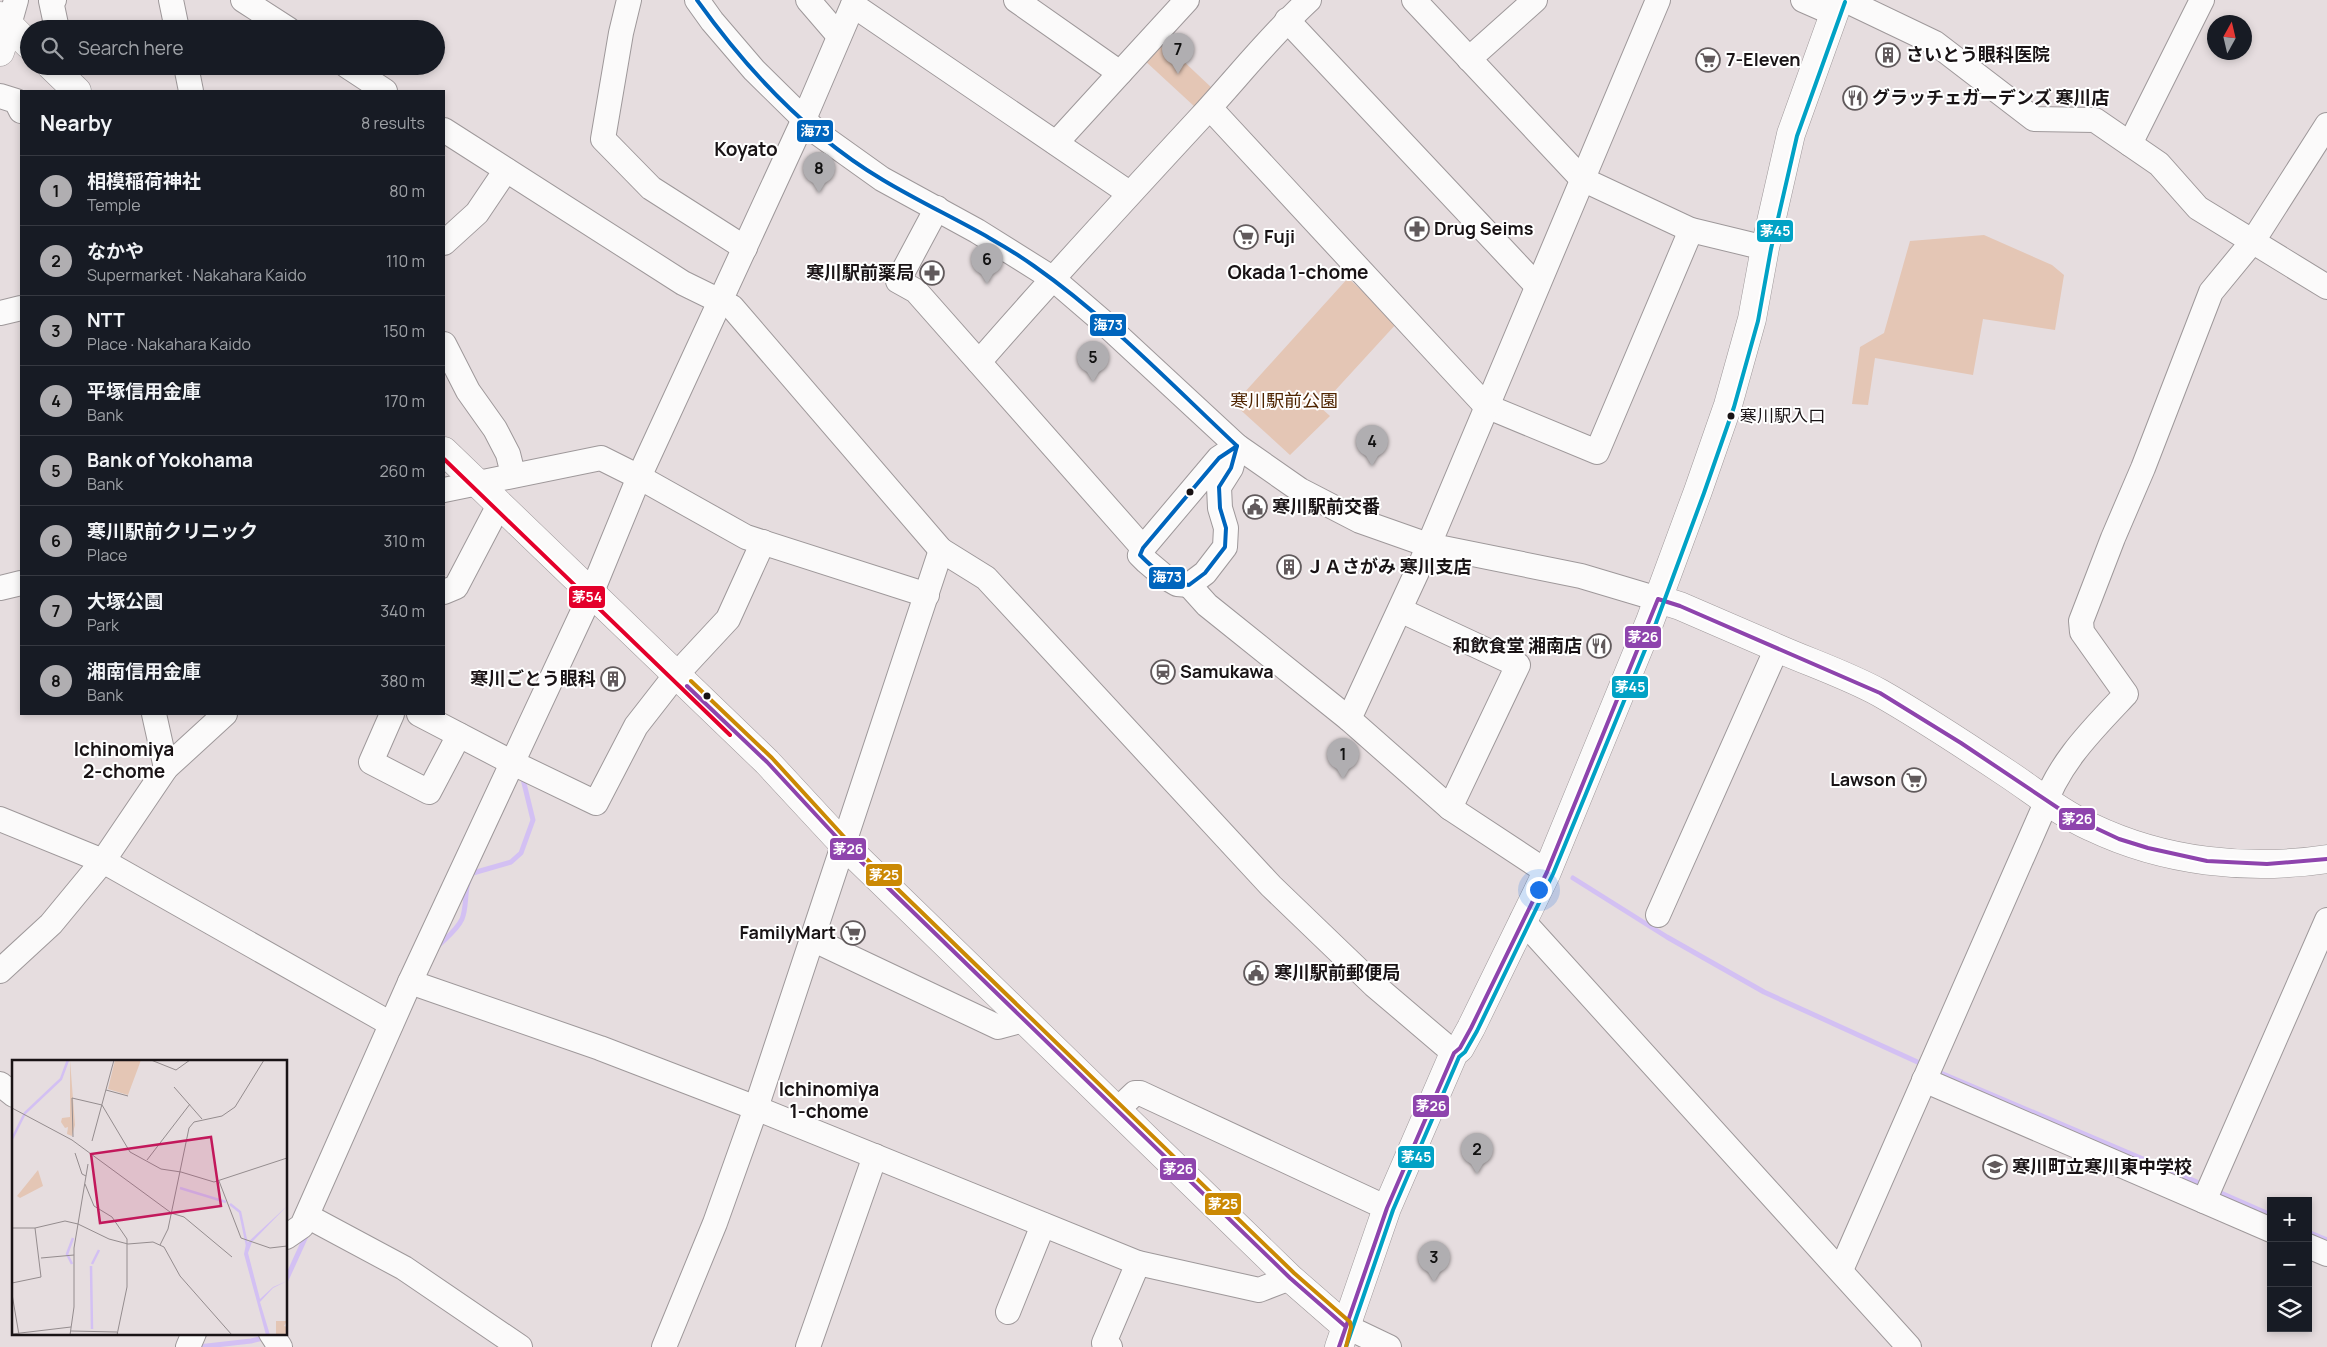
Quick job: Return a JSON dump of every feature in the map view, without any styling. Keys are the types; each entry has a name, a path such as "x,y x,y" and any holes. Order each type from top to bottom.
{"main road":[{"path":"445,452 734,731 843,844 1290,1278 1342,1337 1387,1208 1454,1053 1460,1048 1471,1028 1547,872 1658,599 1728,405 1752,319 1765,248 1791,134 1840,4"},
{"path":"6,15 20,33"},
{"path":"0,52 6,15"},
{"path":"60,75 76,90"},
{"path":"1658,599 1680,606 1833,670 1879,693 1955,738 2046,800 2090,827 2134,844 2192,858 2253,865 2289,865 2327,859"}],"street":[{"path":"53,0 56,20"},
{"path":"171,0 175,20"},
{"path":"243,0 274,20"},
{"path":"629,0 621,34 603,139 651,188 745,248"},
{"path":"697,0 712,22 754,70 829,142 882,179 977,230 1052,278 1102,321 1237,446 1300,490 1360,521 1428,546 1581,576 1658,599"},
{"path":"808,0 839,36"},
{"path":"1016,0 1120,73"},
{"path":"1056,143 1187,0"},
{"path":"978,362 1129,193 1210,108 1287,20 1309,0"},
{"path":"1414,0 1582,179 1691,230 1765,248"},
{"path":"1469,59 1535,0"},
{"path":"1348,719 1428,546 1658,0"},
{"path":"1803,0 1840,4 1935,43 2034,119 2094,120 2159,164 2198,208 2327,287"},
{"path":"2130,144 2202,0"},
{"path":"288,1236 302,1226 410,982 518,766 639,477 804,119 854,2 1129,193"},
{"path":"1287,20 1537,286"},
{"path":"188,75 191,90"},
{"path":"361,75 383,90"},
{"path":"0,96 16,100 20,109"},
{"path":"1210,108 1486,406 1597,452 1691,230"},
{"path":"1841,1270 2042,812 2050,787 2082,740 2126,694 2082,632 2081,621 2112,538 2143,468 2211,292 2253,241 2327,126"},
{"path":"445,131 684,283 732,307 742,316 941,550 986,578 1271,886 1374,985 1454,1053"},
{"path":"445,242 477,213 506,170"},
{"path":"938,208 898,281 916,291 1143,548"},
{"path":"0,313 20,308"},
{"path":"445,346 468,390 495,429 508,454 513,474"},
{"path":"1237,446 1219,458 1140,554 1146,562 1165,577 1177,584 1188,585 1207,604 1348,719 1450,808 1547,872"},
{"path":"1188,585 1205,573 1225,547 1226,528 1220,508 1220,487 1232,468 1237,446"},
{"path":"445,490 513,474 601,458 746,537 927,595"},
{"path":"445,592 456,587 499,505"},
{"path":"421,715 518,766 596,803 636,726 681,681 728,619 763,542"},
{"path":"664,1347 714,1223 756,1108 941,550"},
{"path":"0,588 20,583"},
{"path":"1400,610 1518,665 1450,808"},
{"path":"1658,915 1777,648"},
{"path":"154,715 166,768"},
{"path":"0,971 51,924 103,861 166,768 224,715"},
{"path":"392,715 371,762 429,792 459,735"},
{"path":"0,819 103,861 391,1024"},
{"path":"2327,854 2327,859"},
{"path":"1522,920 1909,1347"},
{"path":"2204,1201 2327,920"},
{"path":"812,939 998,1027 1024,1020"},
{"path":"410,982 600,1048 756,1108 1138,1264 1259,1290 1290,1278"},
{"path":"1929,1070 2204,1201 2267,1228"},
{"path":"0,1084 12,1093"},
{"path":"1118,1109 1135,1094 1140,1093 1387,1208"},
{"path":"808,1347 875,1156"},
{"path":"306,1216 404,1268 520,1347"},
{"path":"1008,1312 1043,1224"},
{"path":"2312,1248 2327,1254"},
{"path":"1110,1347 1104,1343 1138,1264"},
{"path":"188,1347 194,1334"},
{"path":"272,1334 280,1347"},
{"path":"1342,1337 1389,1347"}],"green space":[{"path":"1161,40 1213,89 1195,107 1143,59"},
{"path":"1984,235 2052,265 2064,275 2055,330 1983,319 1973,375 1875,358 1868,405 1852,404 1860,347 1884,333 1910,241"},
{"name":"寒川駅前公園","path":"1348,278 1397,323 1320,407 1330,416 1290,455 1234,404"}],"waterway":[{"path":"438,946 462,919 468,883 473,873 511,862 521,853 533,820 522,775"},
{"path":"1573,878 1667,937 1764,992 1924,1065"},
{"path":"1936,1071 2204,1185"},
{"path":"2214,1190 2267,1213"},
{"path":"288,1276 307,1234"},
{"path":"2312,1234 2327,1240"},
{"path":"198,1347 263,1338"}],"transit line":[{"name":"海73","path":"697,0 758,76 781,100 830,143 856,163 883,180 1016,254 1061,286 1113,329 1237,446"},
{"name":"茅45","path":"1346,1347 1393,1210 1459,1057 1465,1052 1477,1031 1553,874 1656,623 1734,407 1758,321 1771,249 1797,136 1845,2"},
{"name":"海73","path":"1237,446 1231,468 1219,487 1220,508 1226,528 1225,547 1205,573 1189,585 1168,578 1140,555 1143,548 1219,458 1237,446"},
{"name":"茅54","path":"445,460 730,735"},
{"name":"茅26","path":"1339,1347 1387,1208 1454,1053 1460,1048 1471,1028 1547,872 1658,599 1680,606 1880,693 1961,743 2070,816 2119,839 2148,848 2207,861 2267,864 2327,859"},
{"name":"茅25","path":"691,681 772,758 847,840 1294,1273 1350,1322 1351,1327 1346,1347"},
{"name":"茅26","path":"687,686 767,762 843,844 1290,1278 1345,1326"}],"place":[{"name":"さいとう眼科医院","path":"1888,55"},
{"name":"7-Eleven","path":"1708,60"},
{"name":"大塚公園","path":"1178,74"},
{"name":"グラッチェガーデンズ 寒川店","path":"1855,98"},
{"name":"湘南信用金庫","path":"819,193"},
{"name":"Drug Seims","path":"1417,229"},
{"name":"Fuji","path":"1246,237"},
{"name":"寒川駅前薬局","path":"932,273"},
{"name":"寒川駅前クリニック","path":"987,284"},
{"name":"Bank of Yokohama","path":"1093,382"},
{"name":"寒川駅入口","path":"1731,416"},
{"name":"平塚信用金庫","path":"1372,466"},
{"name":"寒川駅前交番","path":"1255,507"},
{"name":"ＪＡさがみ 寒川支店","path":"1289,567"},
{"name":"和飲食堂 湘南店","path":"1599,646"},
{"name":"Samukawa","path":"1163,672"},
{"name":"寒川ごとう眼科","path":"613,679"},
{"name":"相模稲荷神社","path":"1343,779"},
{"name":"Lawson","path":"1914,780"},
{"name":"FamilyMart","path":"853,933"},
{"name":"寒川駅前郵便局","path":"1256,973"},
{"name":"寒川町立寒川東中学校","path":"1995,1167"},
{"name":"なかや","path":"1477,1174"},
{"name":"NTT","path":"1434,1282"}],"district":[{"name":"Koyato","path":"746,149"},
{"name":"Okada 1-chome","path":"1298,272"},
{"name":"Ichinomiya 2-chome","path":"124,760"},
{"name":"Ichinomiya 1-chome","path":"829,1100"}]}
